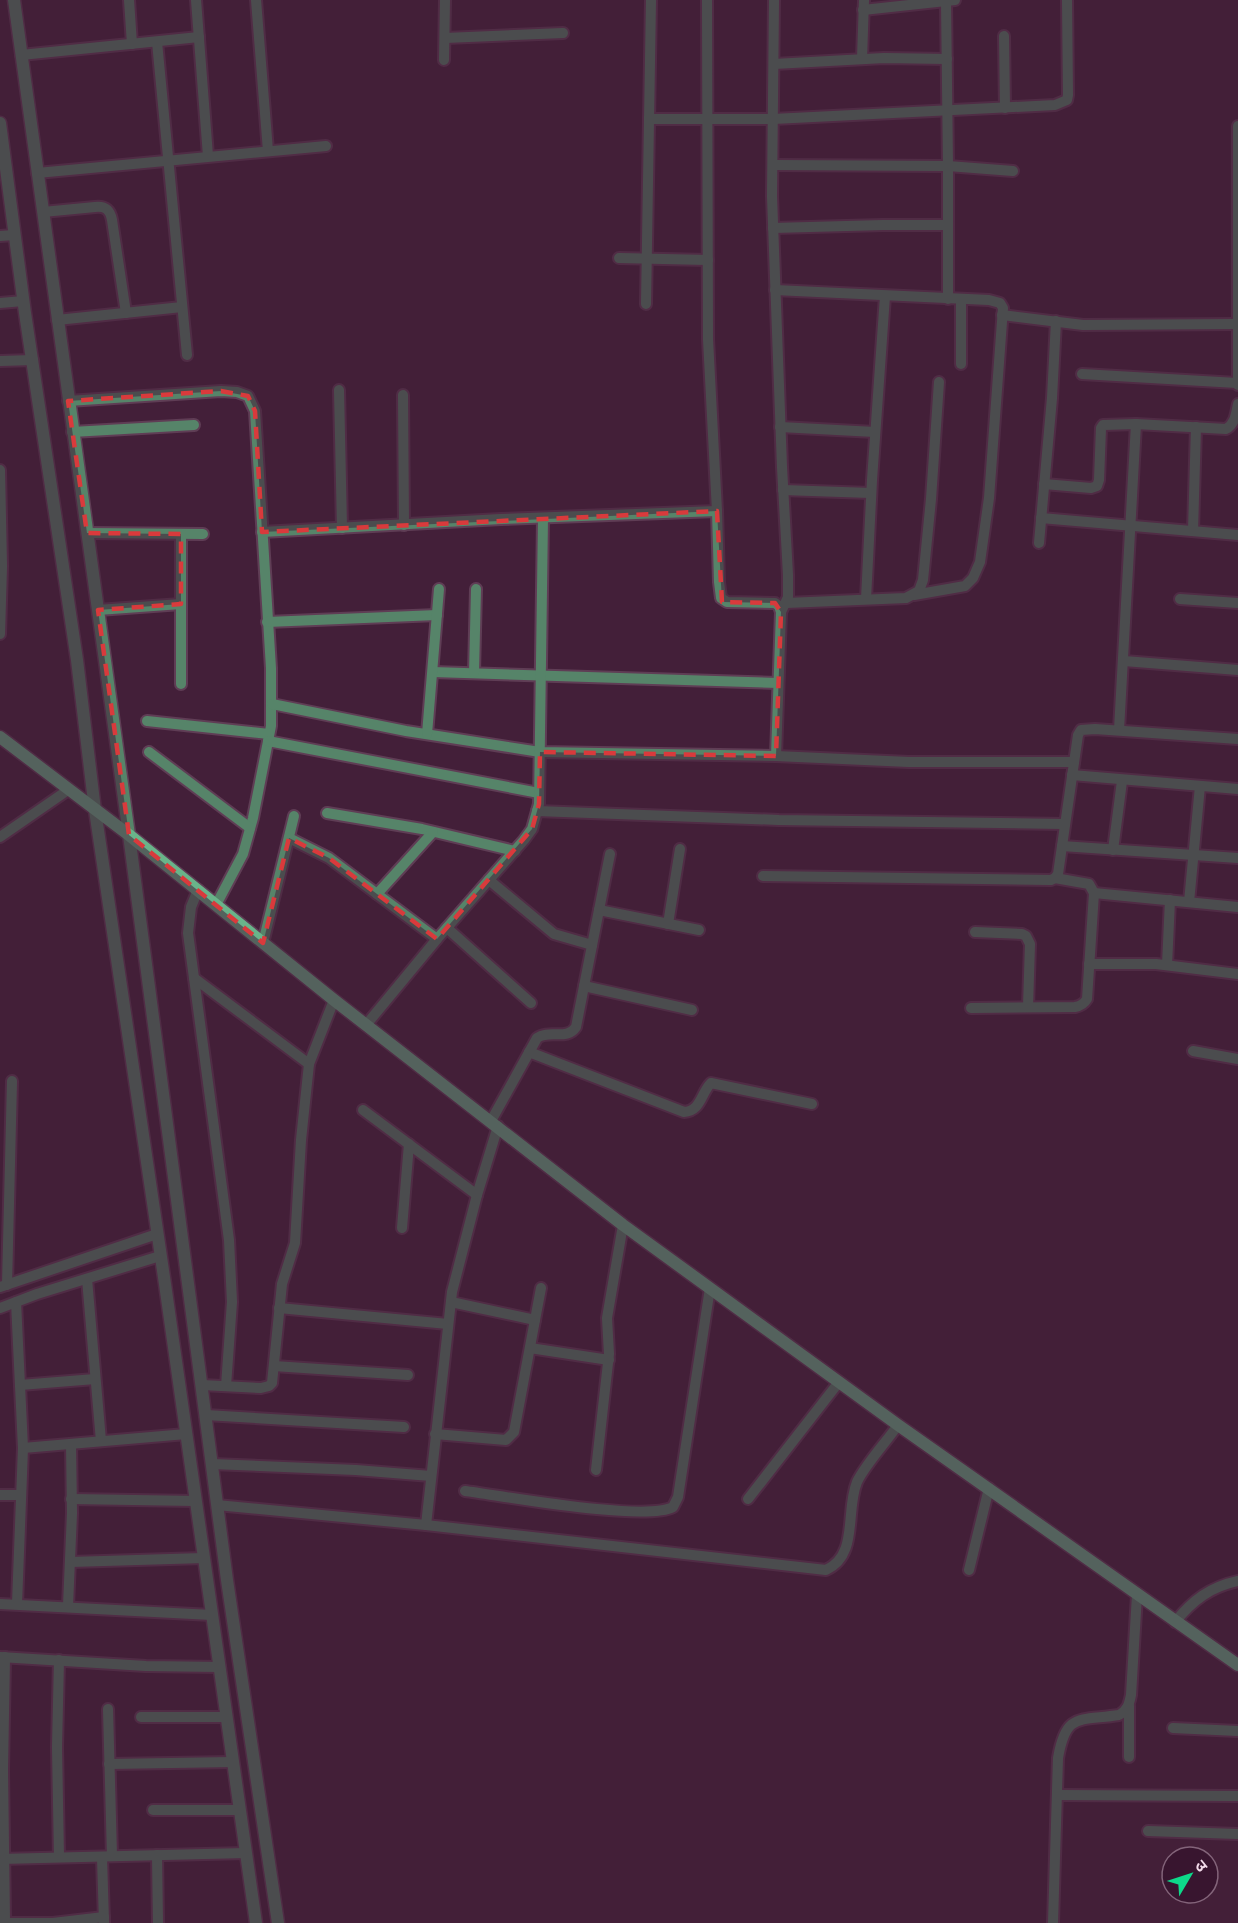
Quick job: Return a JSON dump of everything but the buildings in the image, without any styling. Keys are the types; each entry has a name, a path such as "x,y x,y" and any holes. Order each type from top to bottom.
{"main road":[{"path":"0,737 624,1225 898,1425 1238,1665"}],"street":[{"path":"14,0 98,610 124,832 217,1505 278,1923"},
{"path":"129,0 132,44"},
{"path":"196,0 208,156"},
{"path":"256,0 268,151"},
{"path":"444,60 445,0"},
{"path":"646,304 651,0"},
{"path":"707,0 708,339 721,598 727,602 775,603 784,607 906,597 965,586 973,578 980,562 989,498 1003,308 1000,303 775,290"},
{"path":"774,0 773,228 788,575 788,597 784,607 778,682 776,756"},
{"path":"861,59 864,5 951,0 946,111 948,299"},
{"path":"649,119 773,119 1055,105 1067,100 1067,0"},
{"path":"444,38 563,33"},
{"path":"1004,36 1005,108"},
{"path":"21,55 199,38"},
{"path":"157,42 187,355"},
{"path":"774,64 861,59 948,59"},
{"path":"0,123 23,301 77,660 256,1923"},
{"path":"1082,374 1238,384 1238,126"},
{"path":"37,173 326,146"},
{"path":"773,165 948,166 1013,171"},
{"path":"43,212 102,206 111,213 126,313"},
{"path":"773,228 948,225"},
{"path":"0,236 14,236"},
{"path":"619,258 708,260"},
{"path":"866,599 885,296"},
{"path":"961,299 961,364"},
{"path":"0,303 23,301"},
{"path":"57,320 182,307"},
{"path":"1002,315 1083,324 1237,324"},
{"path":"1039,543 1056,321"},
{"path":"0,361 33,360"},
{"path":"914,595 921,587 922,580 931,499 939,382"},
{"path":"339,390 342,528"},
{"path":"68,401 221,391 237,392 248,396 255,411 272,704 268,738 243,854 216,905"},
{"path":"403,395 404,525"},
{"path":"1044,484 1091,488 1097,486 1103,424 1226,429 1231,426 1238,405"},
{"path":"1119,730 1136,424"},
{"path":"72,432 194,425"},
{"path":"780,427 875,432"},
{"path":"1193,531 1196,427"},
{"path":"0,470 2,577 0,634"},
{"path":"783,490 871,493"},
{"path":"262,532 717,511"},
{"path":"366,1025 532,829 539,793 543,518"},
{"path":"1041,518 1238,535"},
{"path":"87,533 203,534"},
{"path":"181,534 181,684"},
{"path":"427,734 439,589"},
{"path":"474,673 476,589"},
{"path":"1180,599 1238,603"},
{"path":"98,610 181,604"},
{"path":"267,622 438,615"},
{"path":"1124,661 1238,670"},
{"path":"433,672 778,682"},
{"path":"272,704 427,734 540,752 776,756 909,762 1074,762"},
{"path":"147,721 268,738 539,793"},
{"path":"1055,878 1058,874 1078,735 1081,730 1119,730 1238,739"},
{"path":"149,752 250,828"},
{"path":"1072,776 1238,789"},
{"path":"1113,850 1122,781"},
{"path":"1189,902 1200,786"},
{"path":"0,837 68,790"},
{"path":"537,811 779,820 1065,824"},
{"path":"327,813 433,832 515,851"},
{"path":"263,944 294,816"},
{"path":"377,894 433,832"},
{"path":"289,838 319,852 437,939"},
{"path":"1062,846 1238,858"},
{"path":"668,924 680,849"},
{"path":"426,1525 450,1302 494,1124 529,1052 541,1035 567,1035 576,1027 610,854"},
{"path":"763,876 1051,880 1055,878 1089,884 1095,893 1087,999 1080,1006 972,1008"},
{"path":"489,880 554,934 592,945"},
{"path":"198,890 188,918 188,933 229,1240 232,1302 226,1386"},
{"path":"1095,893 1238,907"},
{"path":"1167,965 1170,900"},
{"path":"599,910 699,930"},
{"path":"447,928 531,1003"},
{"path":"975,932 1022,934 1029,939 1028,1007"},
{"path":"1089,964 1167,965 1238,974"},
{"path":"194,978 309,1064"},
{"path":"584,986 692,1010"},
{"path":"202,1385 269,1386 272,1383 282,1284 295,1243 301,1140 309,1064 334,1000"},
{"path":"1193,1051 1238,1059"},
{"path":"529,1052 684,1112 699,1105 711,1083 812,1104"},
{"path":"12,1082 4,1286 157,1234"},
{"path":"363,1110 477,1195"},
{"path":"402,1228 409,1144"},
{"path":"596,1470 609,1359 607,1318 624,1225"},
{"path":"0,1308 160,1256"},
{"path":"87,1279 101,1441"},
{"path":"435,1434 499,1440 510,1438 517,1424 541,1288"},
{"path":"465,1491 611,1510 658,1512 673,1507 678,1497 710,1288"},
{"path":"16,1302 23,1448 17,1604"},
{"path":"450,1302 535,1320"},
{"path":"279,1308 448,1324"},
{"path":"530,1348 609,1359"},
{"path":"274,1366 408,1375"},
{"path":"20,1385 95,1379"},
{"path":"748,1499 839,1382"},
{"path":"206,1415 404,1427"},
{"path":"217,1505 426,1525 826,1570 833,1567 844,1556 857,1483 898,1425"},
{"path":"23,1448 186,1434"},
{"path":"68,1606 71,1444"},
{"path":"212,1464 431,1476"},
{"path":"969,1570 989,1488"},
{"path":"0,1495 21,1495"},
{"path":"71,1499 196,1501"},
{"path":"70,1562 204,1558"},
{"path":"1175,1622 1186,1608 1209,1590 1238,1581"},
{"path":"1129,1757 1129,1706 1137,1594"},
{"path":"0,1604 212,1615"},
{"path":"108,1709 109,1764 104,1920 53,1923 3,1922 3,1657 146,1666 220,1667"},
{"path":"59,1660 57,1747 59,1857"},
{"path":"1053,1923 1058,1758 1061,1740 1065,1730 1079,1720 1119,1714 1129,1706"},
{"path":"141,1717 227,1717"},
{"path":"1173,1728 1238,1731"},
{"path":"109,1764 233,1762"},
{"path":"1057,1795 1238,1796"},
{"path":"153,1810 240,1810"},
{"path":"1148,1831 1238,1834"},
{"path":"2,1859 246,1852"},
{"path":"157,1855 158,1923"}],"highlighted area":[{"path":"221,391 248,396 255,411 262,532 717,511 722,602 775,603 781,612 776,756 540,752 539,804 532,829 437,939 329,858 289,838 263,943 129,835 98,610 181,604 181,534 87,533 68,401"}]}
